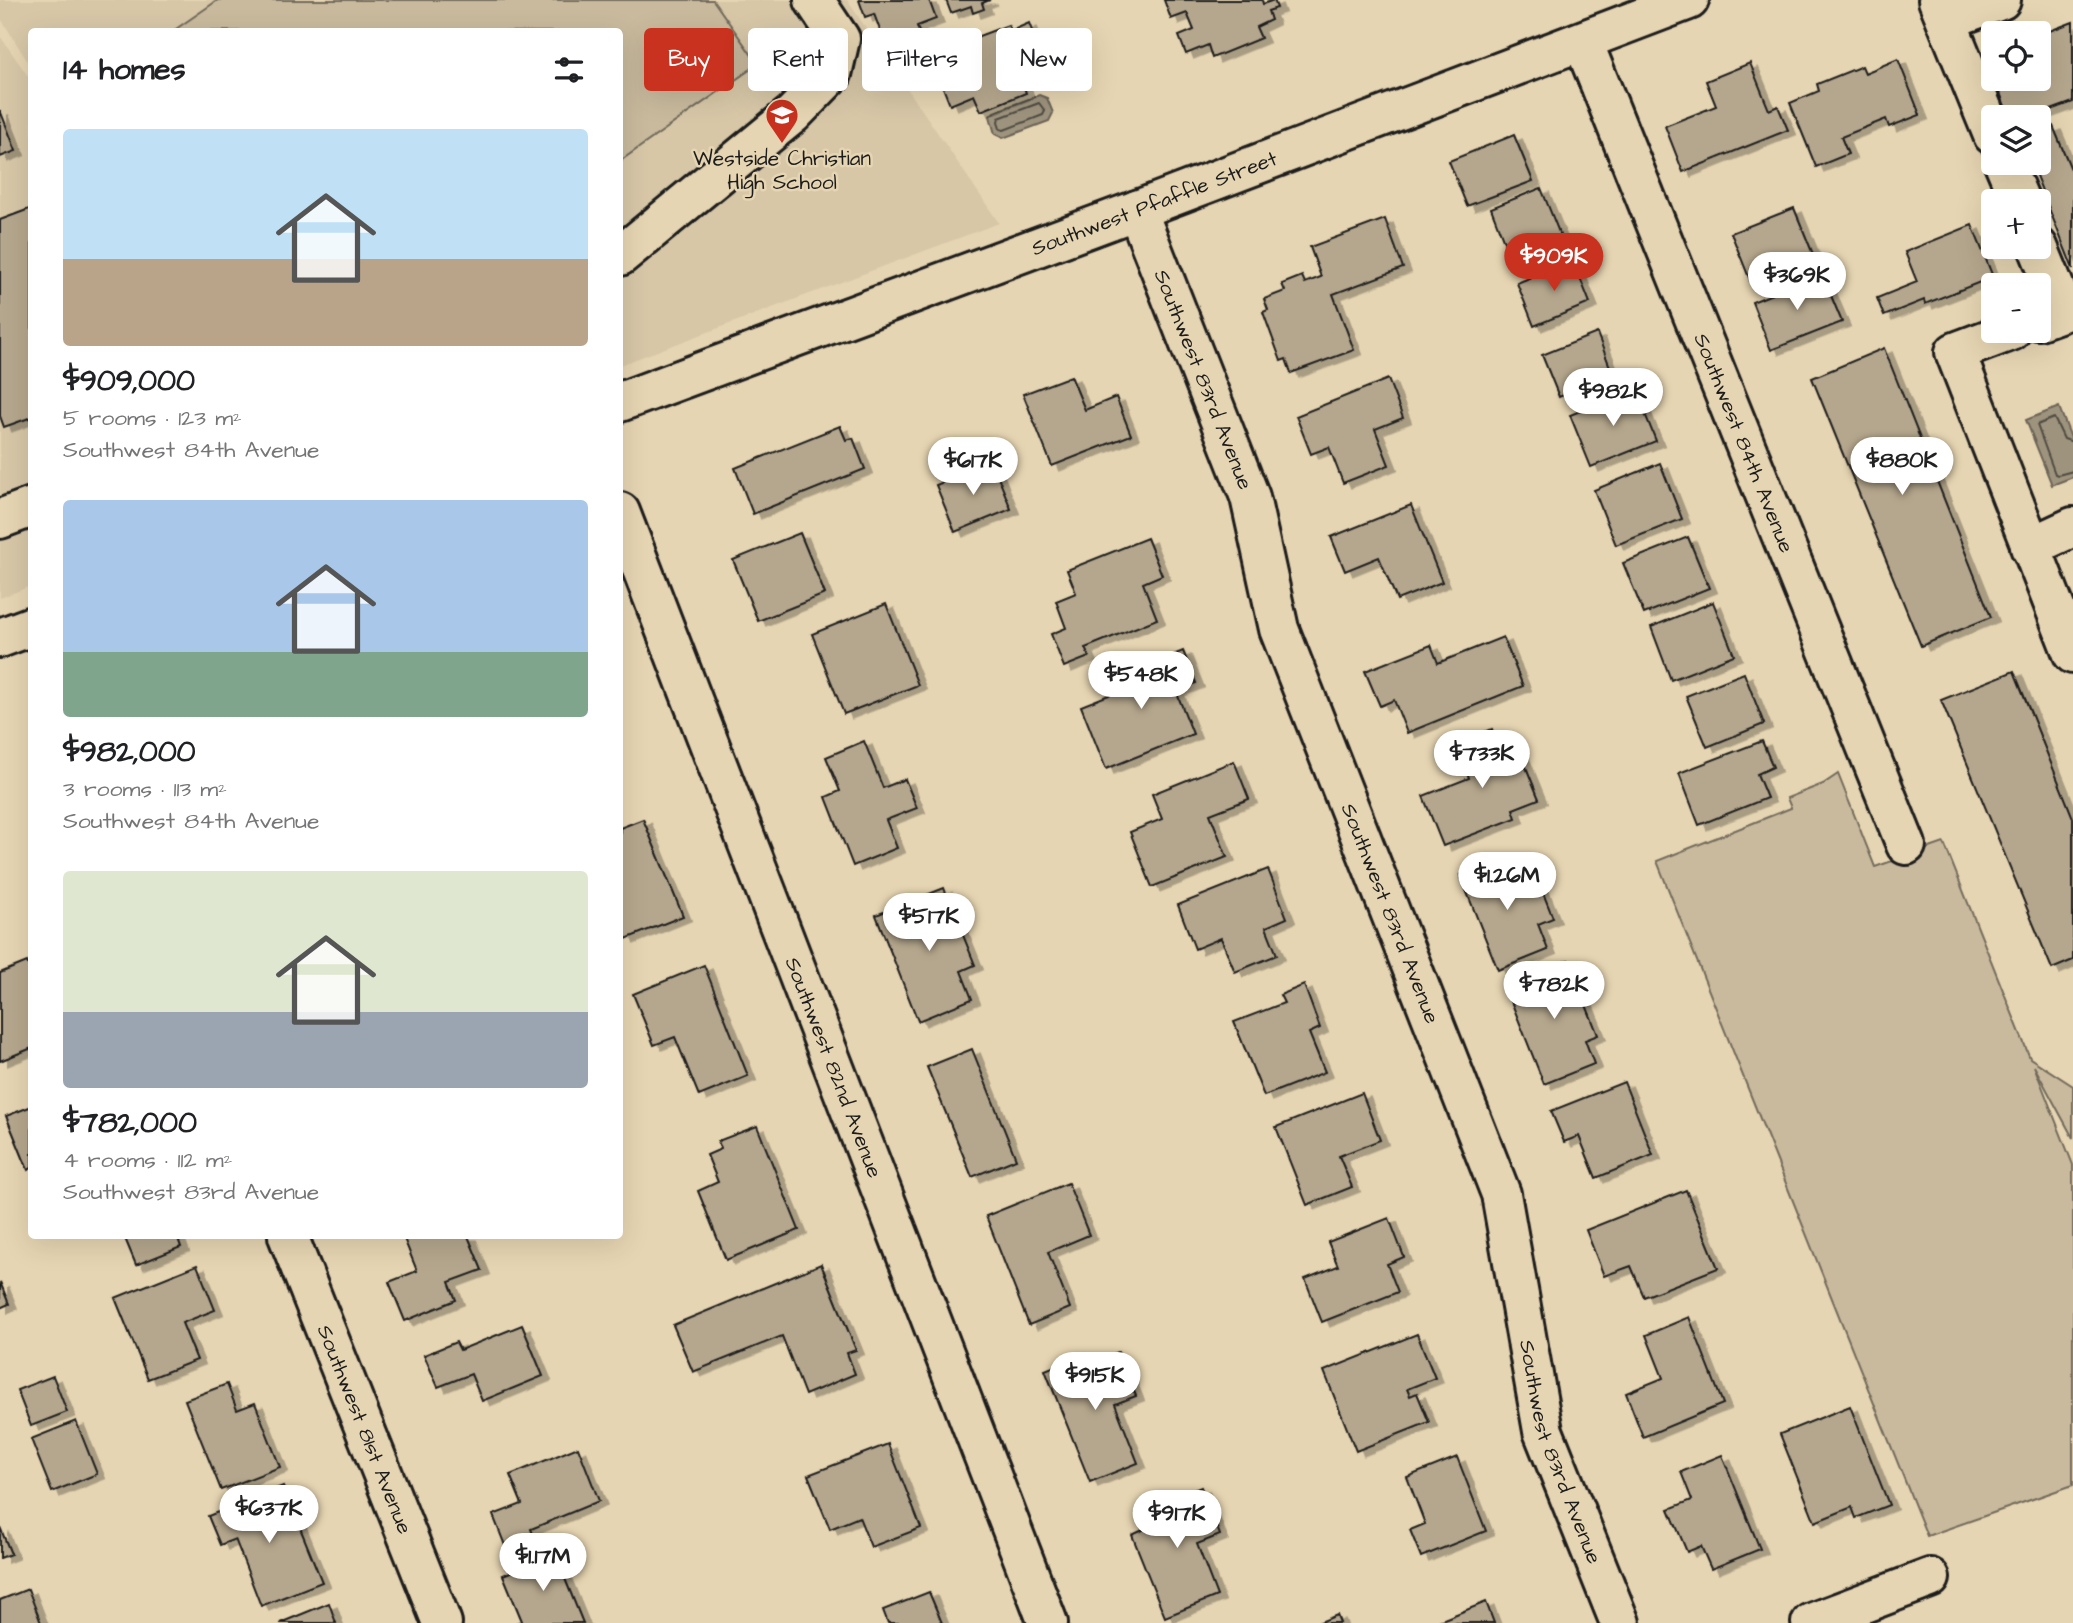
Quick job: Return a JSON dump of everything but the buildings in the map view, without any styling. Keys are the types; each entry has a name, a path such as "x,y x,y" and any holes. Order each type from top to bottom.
{"street":[{"path":"623,254 793,114 832,74 840,39 814,0"},
{"name":"Southwest Pfaffle Street","path":"623,401 1138,210 1689,0"},
{"path":"1981,105 1943,10 2001,0"},
{"name":"Southwest 84th Avenue","path":"1583,42 1906,845"},
{"name":"Southwest 83rd Avenue","path":"1138,210 1251,497 1279,629 1501,1194 1543,1431 1620,1623"},
{"path":"2041,259 2059,321"},
{"path":"1981,342 1955,352 2073,654"},
{"path":"0,519 28,508"},
{"name":"Southwest 82nd Avenue","path":"623,520 1048,1623"},
{"path":"2030,547 2073,527"},
{"path":"0,638 28,628"},
{"name":"Southwest 81st Avenue","path":"289,1239 442,1623"},
{"path":"1811,1623 1930,1578"}],"shaded area":[{"name":"Westside Christian High School","path":"0,0 847,0 866,28 862,28 862,91 909,91 999,223 623,364 623,28 28,28 28,62 0,17"},
{"path":"218,0 713,0 733,28 644,28 644,91 720,91 623,159 623,28 177,28"},
{"path":"734,30 748,50 748,71 734,81"},
{"path":"0,36 28,76 28,587 0,598"},
{"path":"1838,774 1875,867 1944,843 2030,1058 2073,1086 2073,1138 2034,1066 2073,1165 2073,1485 1927,1536 1657,861 1791,808 1787,798 1823,784"}],"water":[{"path":"1039,95 1047,98 1053,113 1049,121 1003,138 995,134 990,116 994,112"},
{"path":"2059,407 2073,443 2073,477 2052,485 2026,420"}],"place":[{"name":"Westside Christian High School","path":"782,145"}]}
